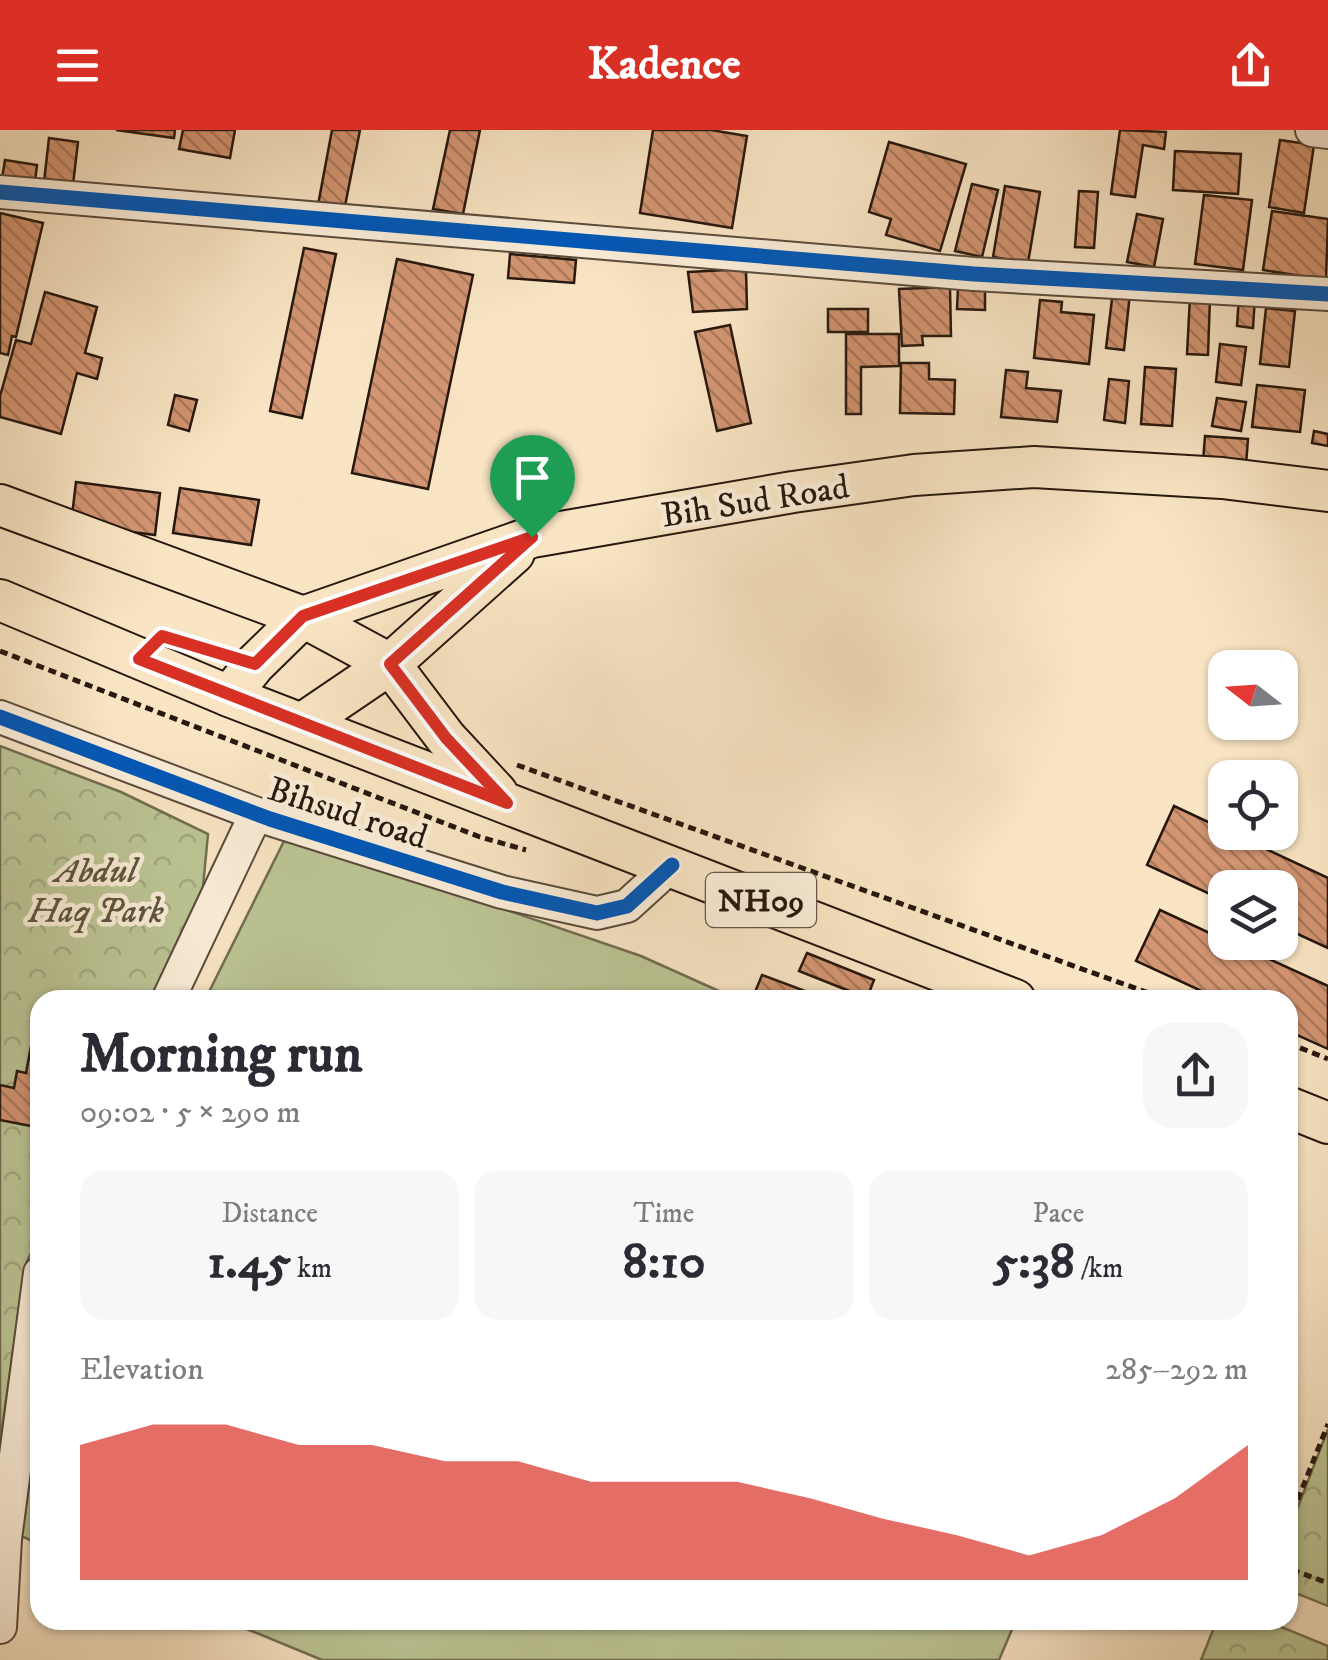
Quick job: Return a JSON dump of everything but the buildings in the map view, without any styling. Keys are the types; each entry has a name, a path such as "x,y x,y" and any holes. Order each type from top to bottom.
{"main road":[{"name":"Bih Sud Road","path":"229,696 303,616 532,537 914,475 1034,468 1222,478 1328,491"},
{"name":"NH09","path":"0,505 303,616 390,664 446,738 507,803"},
{"path":"302,723 390,664 532,537"},
{"name":"NH09","path":"0,600 229,696 990,990"},
{"path":"1298,1111 1328,1123"}],"street":[{"path":"1312,130 1328,132"},
{"path":"0,192 974,274 1328,294"},
{"name":"Bihsud road","path":"0,717 256,814 502,892 597,913 628,906 672,865"},
{"path":"173,990 256,814"},
{"path":"0,1627 5,1540 30,1349"}],"path":[{"path":"511,762 1140,990"},
{"path":"1298,1047 1328,1059"},
{"path":"1298,1499 1328,1424"},
{"path":"1298,1572 1328,1584"}],"green space":[{"name":"Abdul Haq Park","path":"0,746 121,792 208,834 203,887 155,990 30,990 30,1255 25,1266 0,1443"},
{"path":"287,835 641,956 717,990 210,990"},
{"path":"1328,1429 1328,1606 1298,1594 1298,1507"},
{"path":"30,1461 30,1540 16,1534"},
{"path":"249,1630 1012,1630 999,1660 322,1660"},
{"path":"1213,1630 1289,1630 1328,1646 1328,1660 1201,1660"}],"cycle path":[{"path":"0,192 974,274 1328,294"},
{"path":"0,717 270,819 502,892 597,913 627,906 672,865"}],"route":[{"path":"532,537 390,664 446,738 507,803 139,659 162,636 255,664 303,616 532,537"}]}
